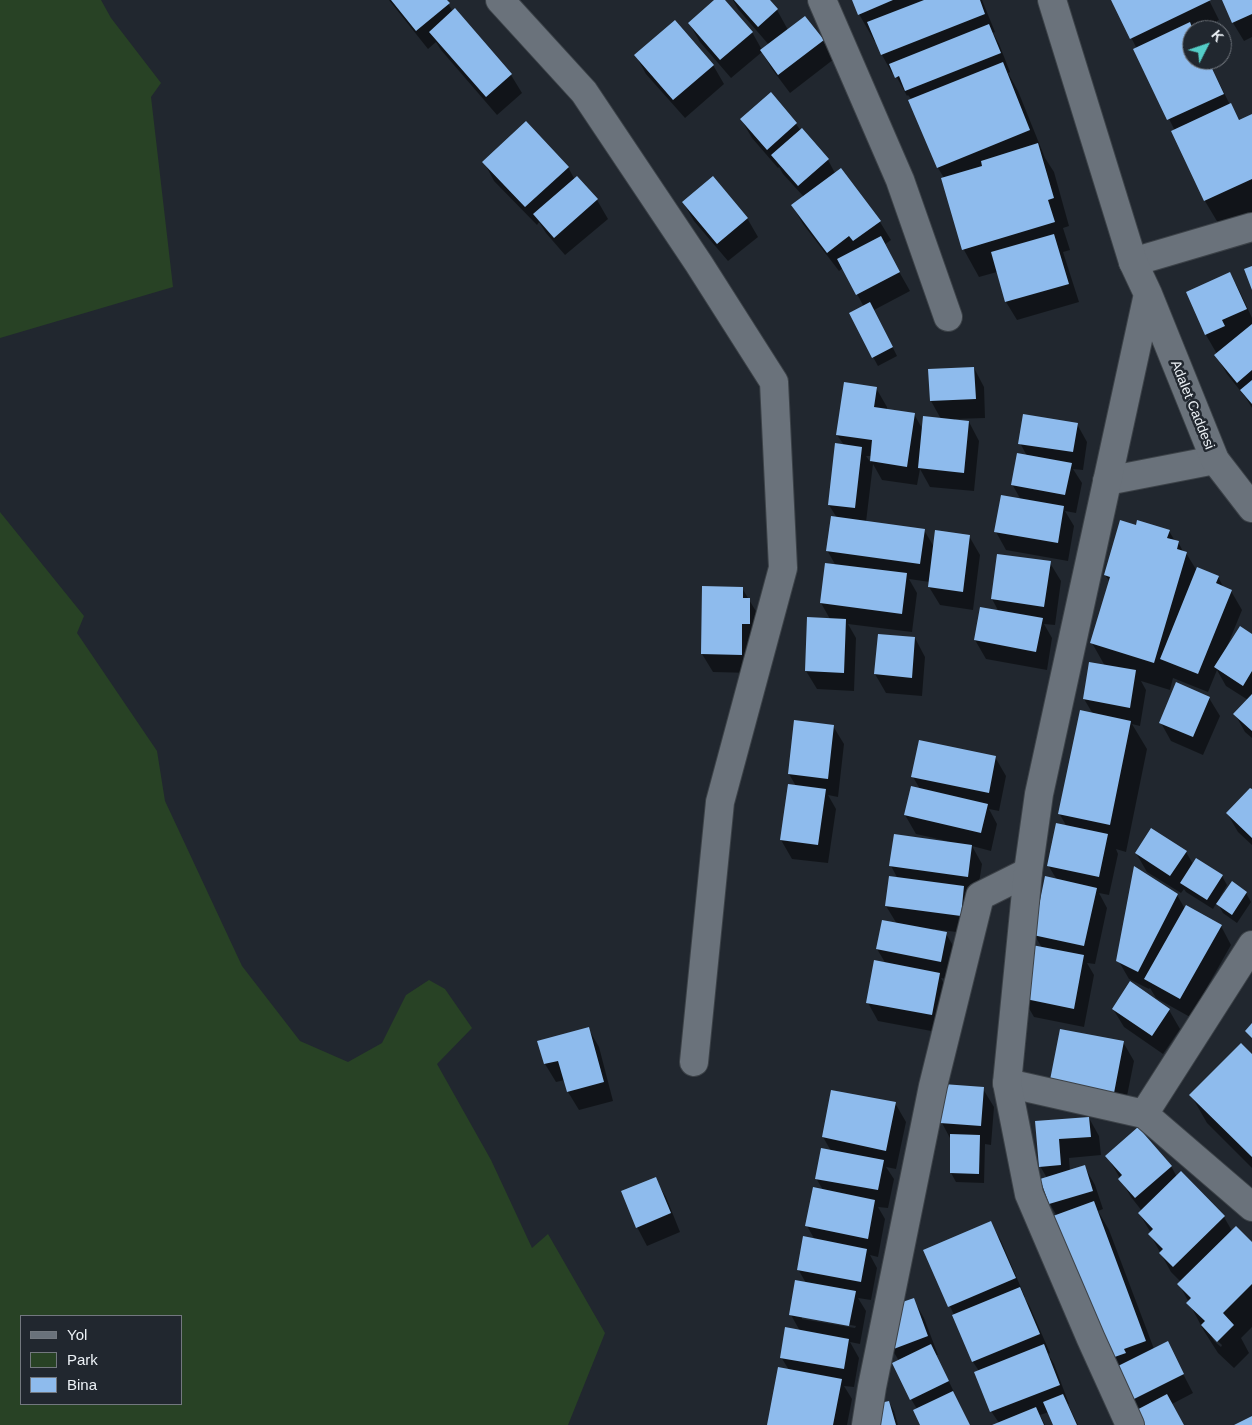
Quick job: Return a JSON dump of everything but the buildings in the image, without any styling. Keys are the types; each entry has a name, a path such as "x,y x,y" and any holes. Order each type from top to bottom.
{"street":[{"path":"500,0 584,92 699,264 774,382 783,568 720,802 694,1062"},
{"path":"822,0 900,180 948,317"},
{"name":"Adalet Caddesi","path":"1058,2 1133,262 1148,294 1215,460 1252,508"},
{"path":"1133,262 1252,227"},
{"path":"1130,1425 1091,1340 1029,1194 1007,1083 1028,872 1038,794 1148,294"},
{"path":"1107,481 1215,460"},
{"path":"866,1425 933,1086 980,896 1028,872"},
{"path":"1144,1114 1252,945"},
{"path":"1007,1083 1144,1114 1252,1207"}],"green space":[{"path":"0,0 101,0 111,18 161,83 151,97 173,287 0,338"},
{"path":"0,512 84,616 77,633 157,751 165,801 242,966 300,1041 348,1062 382,1043 406,995 429,980 445,989 472,1028 437,1064 491,1160 532,1248 548,1234 605,1333 568,1425 0,1425"}]}
